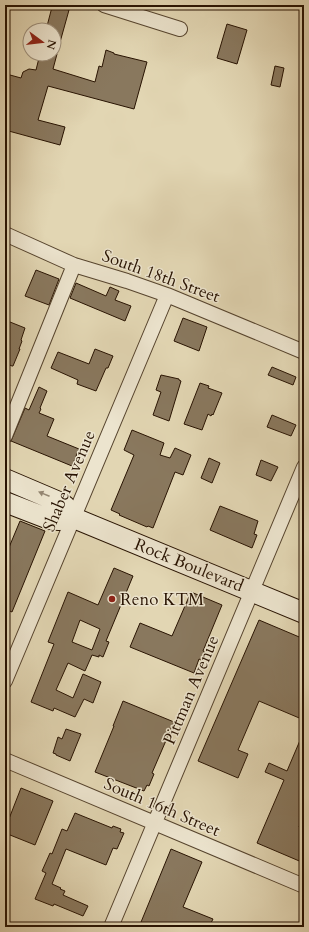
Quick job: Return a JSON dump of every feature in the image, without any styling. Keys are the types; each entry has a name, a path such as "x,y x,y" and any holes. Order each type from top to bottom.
{"main road":[{"name":"Rock Boulevard","path":"5,479 59,502 65,506 74,518"},
{"name":"Rock Boulevard","path":"5,502 49,519 59,520 74,518 304,613"}],"street":[{"path":"104,5 180,29"},
{"name":"South 18th Street","path":"5,234 74,265 167,295 304,352"},
{"path":"5,436 74,265"},
{"name":"Shaber Avenue","path":"5,681 167,295"},
{"name":"Pittman Avenue","path":"111,927 304,467"},
{"name":"South 16th Street","path":"5,760 304,886"}],"building":[{"path":"52,7 69,10 62,35 62,22 48,22"},
{"path":"227,24 247,30 237,64 217,58"},
{"path":"106,50 114,54 147,62 134,109 48,86 38,120 65,127 60,145 5,130 5,76 10,75 21,78 23,72 29,69 36,70 38,62 55,62 53,69 95,82 99,66 102,67"},
{"path":"275,66 284,68 280,87 271,85"},
{"path":"36,270 59,279 49,305 25,296"},
{"path":"76,283 106,296 110,287 119,291 115,300 131,306 125,321 70,298"},
{"path":"183,318 207,327 199,351 174,341"},
{"path":"5,320 25,328 20,349 13,366 5,363"},
{"path":"95,349 113,356 96,391 77,384 78,380 51,368 58,352 89,364"},
{"path":"272,367 296,377 293,385 268,375"},
{"path":"161,375 179,379 181,381 169,421 153,415 161,392 156,390"},
{"path":"200,383 209,386 208,388 222,393 213,415 212,414 211,416 208,414 202,430 184,424"},
{"path":"39,387 47,391 39,413 54,419 47,436 79,449 72,466 11,441 25,408 29,410"},
{"path":"272,415 296,425 291,436 267,427"},
{"path":"132,430 164,443 160,455 170,458 175,448 191,455 183,475 175,472 153,528 147,527 119,515 120,514 111,510 134,455 124,450"},
{"path":"209,458 220,463 212,483 201,478"},
{"path":"261,460 278,467 271,481 256,475"},
{"path":"220,506 258,521 254,534 257,535 252,548 210,530"},
{"path":"20,521 45,531 12,612 5,609 5,557"},
{"path":"114,568 133,576 106,641 109,642 103,657 99,655 99,657 92,655 85,671 68,663 56,690 73,698 83,674 101,682 93,703 84,699 75,717 54,708 53,711 31,702 54,644 48,642 68,592 98,605","holes":["80,620 100,629 92,650 72,642"]},
{"path":"191,592 222,605 203,651 205,652 201,660 199,659 194,673 130,647 140,623 172,636"},
{"path":"259,620 304,639 304,720 259,701 238,750 248,754 238,778 198,761"},
{"path":"123,701 174,722 152,773 154,774 149,786 147,785 144,791 95,772"},
{"path":"66,729 81,734 70,761 53,753 58,737 62,739"},
{"path":"304,731 304,815 299,827 304,829 304,863 257,843 284,780 265,772 269,763 287,771"},
{"path":"21,788 53,801 35,845 5,833 5,829"},
{"path":"75,813 112,828 113,826 121,829 120,832 124,833 117,849 113,848 106,865 66,849 52,884 65,891 63,895 88,906 83,916 54,904 53,906 35,899 46,873 42,871 50,853 52,854 62,829 67,831"},
{"path":"171,849 202,862 183,907 213,919 209,927 139,927"}],"place":[{"name":"Reno KTM","path":"112,599"}]}
